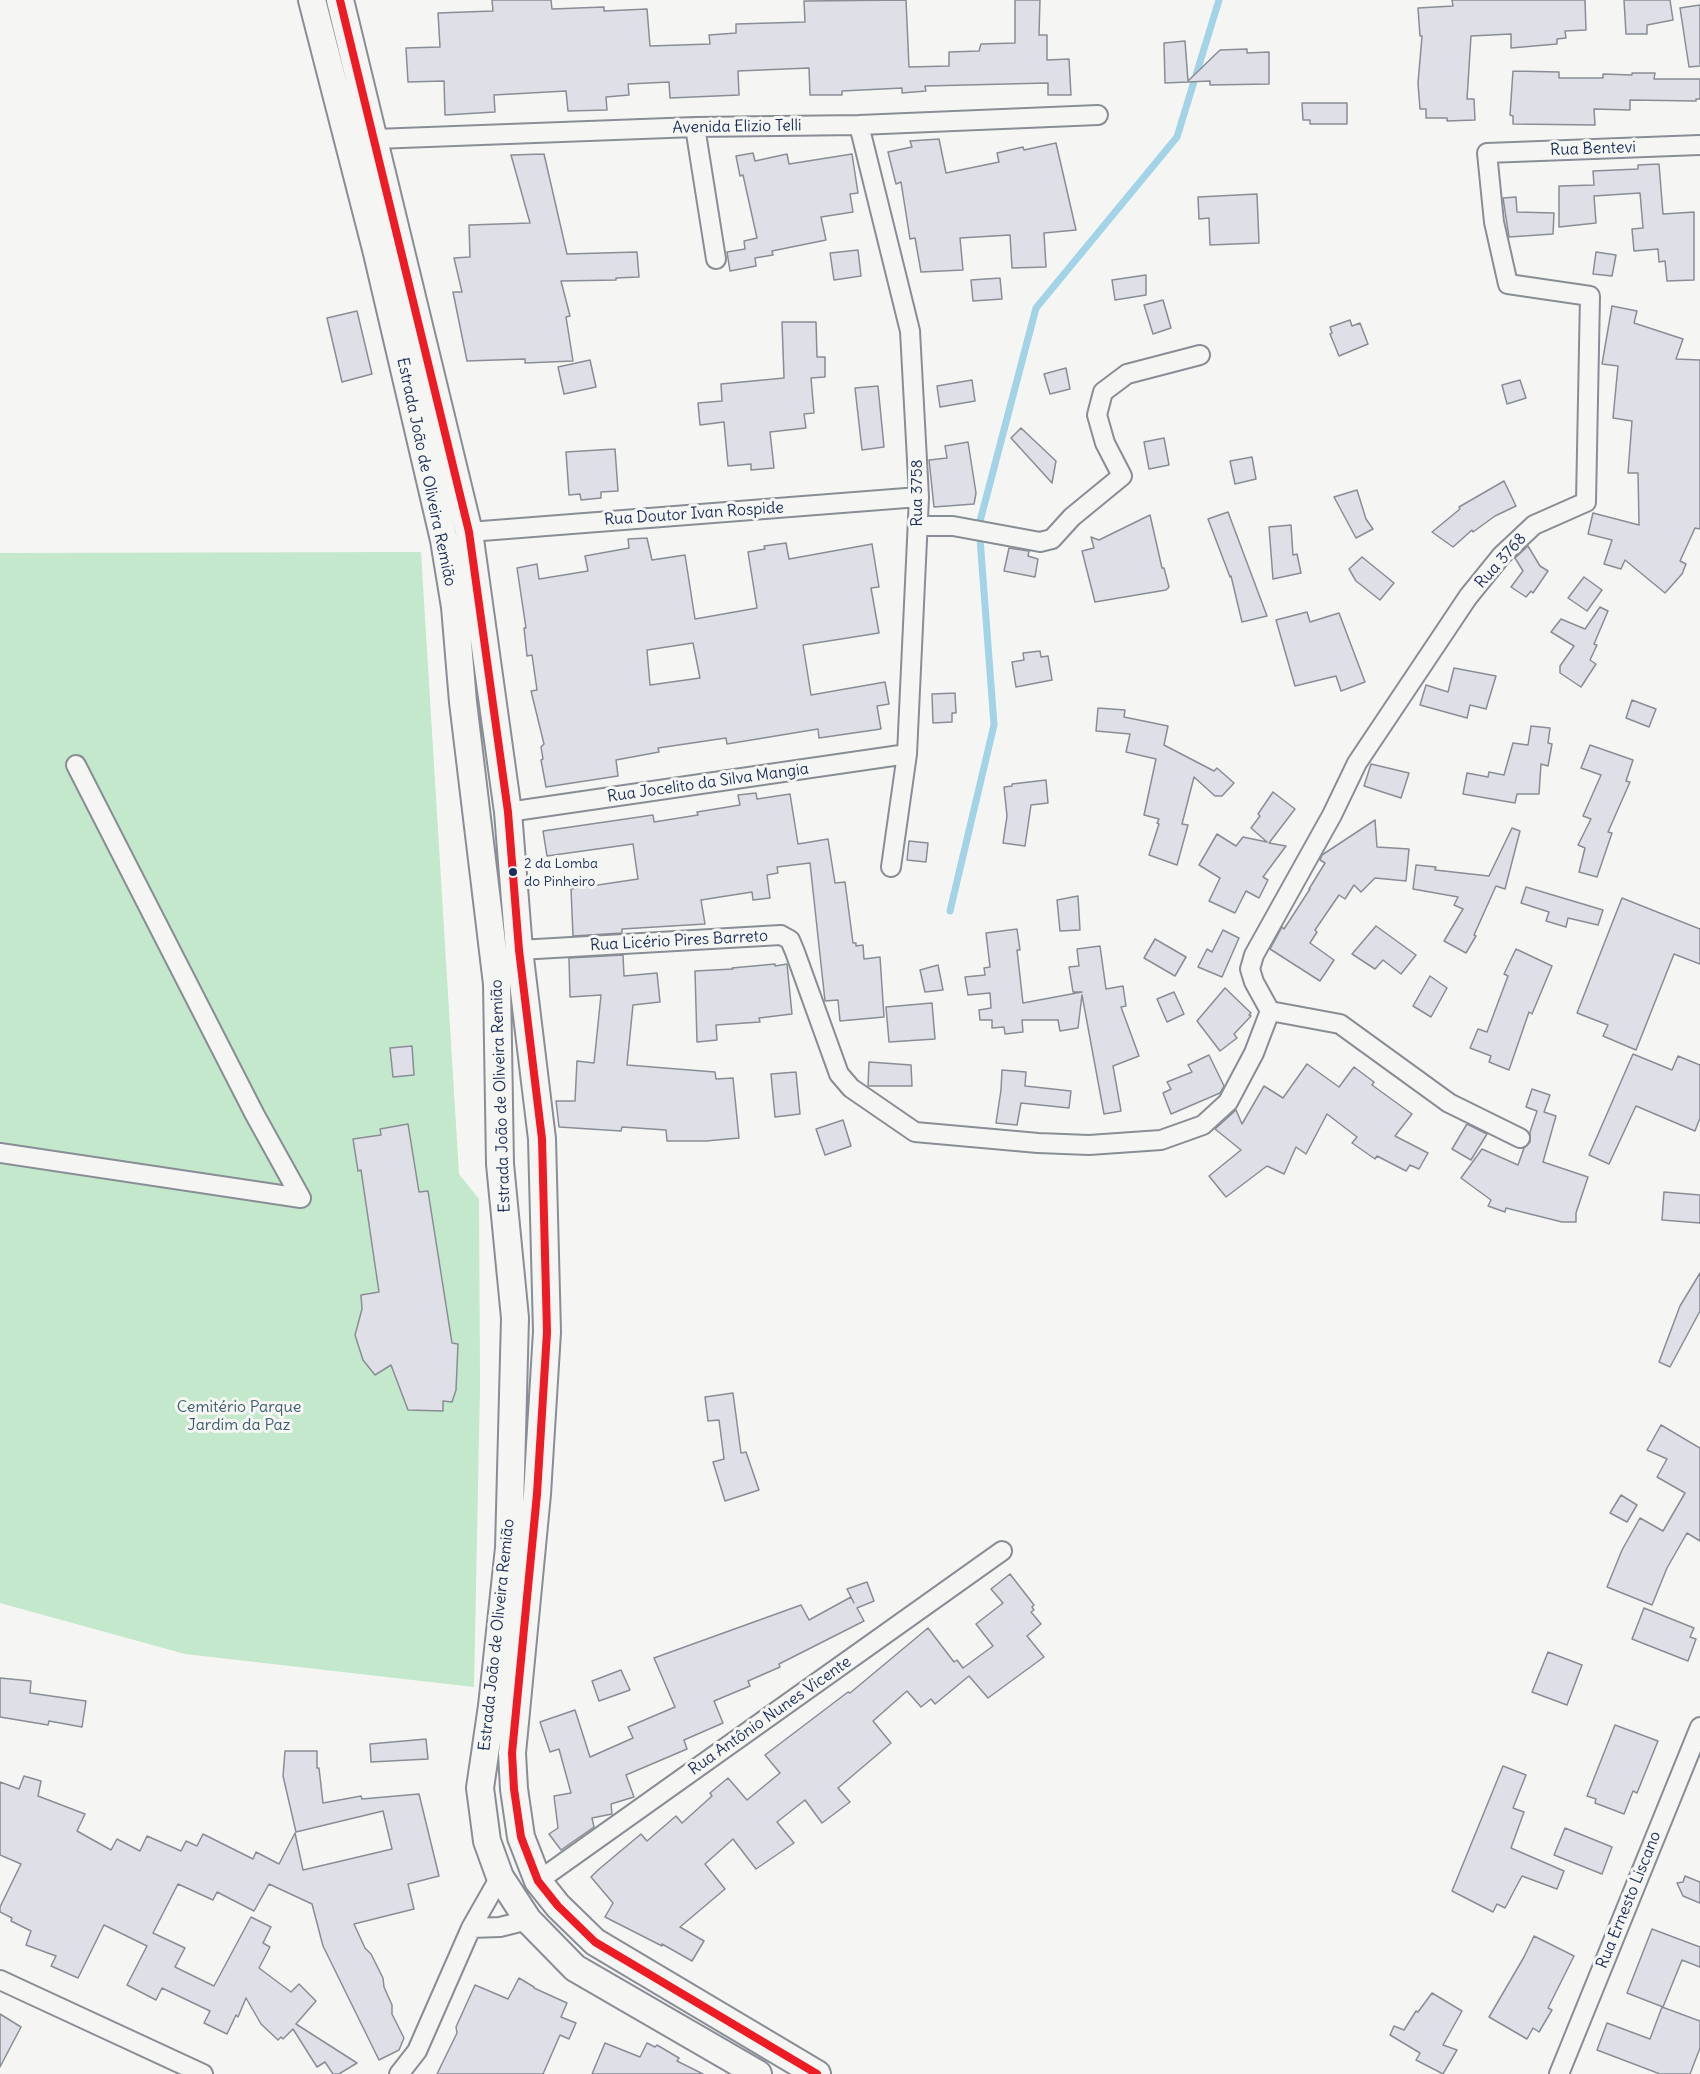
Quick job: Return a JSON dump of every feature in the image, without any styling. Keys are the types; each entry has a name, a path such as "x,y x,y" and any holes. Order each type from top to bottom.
{"main road":[{"name":"Estrada João de Oliveira Remião","path":"312,0 377,253 444,540 455,607 463,702 497,984 503,1192 515,1318 509,1548 492,1706 480,1788 487,1841 500,1877 528,1920 575,1968 732,2068 758,2074"},
{"name":"Estrada João de Oliveira Remião","path":"340,0 469,532 508,813 519,950 542,1138 547,1332 537,1494 512,1753 514,1789 521,1837 538,1881 558,1906 595,1942 817,2074"},
{"path":"500,1136 515,1143 527,1143 542,1138"},
{"path":"503,1192 528,1188 543,1192"},
{"path":"732,2068 748,2034"}],"street":[{"name":"Avenida Elizio Telli","path":"375,139 859,125 1098,115"},
{"name":"Rua 3758","path":"859,125 910,331 920,497 907,754 891,867"},
{"path":"695,128 716,259"},
{"name":"Rua Bentevi","path":"1487,153 1700,146"},
{"name":"Rua 3768","path":"1270,1011 1254,982 1250,969 1254,955 1332,815 1357,763 1468,597 1502,555 1534,525 1586,502 1590,296 1508,284 1494,222 1487,153"},
{"path":"918,526 953,526 1040,542 1052,539 1072,517 1122,476 1105,443 1097,415 1103,392 1126,374 1200,355"},
{"name":"Rua Doutor Ivan Rospide","path":"469,532 920,497"},
{"name":"Rua Jocelito da Silva Mangia","path":"508,813 907,754"},
{"path":"0,1153 301,1198 250,1104 76,765"},
{"name":"Rua Licério Pires Barreto","path":"519,950 781,935 790,940 839,1074 851,1088 915,1132 1038,1143 1089,1145 1161,1140 1203,1125 1228,1102 1254,1053 1270,1011"},
{"path":"1270,1011 1340,1024 1449,1103 1520,1138"},
{"name":"Rua Antônio Nunes Vicente","path":"538,1881 1002,1551"},
{"name":"Rua Ernesto Liscano","path":"1559,2074 1700,1727"},
{"path":"399,2074 417,2051 471,1928 500,1877"},
{"path":"471,1928 500,1927 528,1920"},
{"path":"0,1980 203,2074"}],"green space":[{"name":"Cemitério Parque Jardim da Paz","path":"421,552 459,1174 479,1199 480,1387 474,1687 185,1654 0,1603 0,553"}],"building":[{"path":"492,0 551,0 552,9 604,7 604,11 647,9 650,46 710,44 709,35 736,33 736,24 805,22 804,1 906,0 909,67 949,66 949,52 979,51 981,44 1015,43 1015,0 1040,0 1039,35 1047,35 1047,60 1069,59 1071,95 1048,95 1048,83 925,86 926,91 902,93 902,88 842,91 842,95 810,95 809,68 738,71 739,95 670,98 669,82 628,84 629,95 606,97 607,110 568,111 566,91 494,95 495,112 445,115 444,81 408,82 406,48 440,47 438,13 493,11"},
{"path":"1452,0 1585,0 1586,30 1565,31 1566,38 1557,39 1557,44 1511,48 1511,34 1471,36 1467,99 1474,99 1475,120 1447,121 1447,118 1426,118 1426,109 1420,109 1418,83 1422,36 1420,36 1418,8 1453,6"},
{"path":"1624,0 1670,0 1673,20 1647,25 1647,34 1626,34"},
{"path":"1700,5 1700,66 1689,67 1680,8"},
{"path":"1185,41 1188,81 1220,50 1247,49 1247,53 1269,52 1269,84 1210,85 1210,81 1165,83 1164,43"},
{"path":"1513,71 1559,72 1559,78 1603,78 1603,74 1655,73 1654,79 1700,79 1700,99 1696,101 1630,100 1630,110 1594,109 1595,125 1513,124 1513,116 1510,115"},
{"path":"1302,103 1347,103 1347,124 1310,124 1310,120 1303,120"},
{"path":"939,139 946,173 999,162 997,153 1056,143 1076,230 1044,233 1046,267 1012,268 1010,235 960,238 963,270 921,272 915,238 910,239 901,182 896,184 888,152 912,147 910,141"},
{"path":"753,153 755,161 787,154 789,164 852,154 858,193 850,194 853,212 821,217 826,240 772,251 773,255 755,258 756,266 730,271 727,252 745,249 744,241 757,238 743,175 740,176 736,156"},
{"path":"544,154 567,254 637,252 639,277 616,278 616,280 561,281 570,316 566,317 573,361 525,363 525,359 467,361 453,292 462,292 454,258 470,257 469,225 530,223 511,155"},
{"path":"1659,164 1663,214 1694,212 1694,280 1667,281 1665,261 1659,262 1658,249 1634,251 1632,229 1643,228 1640,193 1594,196 1596,223 1559,227 1559,186 1594,185 1593,171 1638,169 1638,165"},
{"path":"1257,194 1259,243 1210,245 1209,218 1199,219 1198,197"},
{"path":"1516,197 1517,212 1554,213 1553,234 1509,237 1503,198"},
{"path":"858,250 861,276 834,280 830,253"},
{"path":"1596,252 1616,255 1612,276 1593,274"},
{"path":"1146,275 1146,295 1115,300 1112,280"},
{"path":"1000,278 1002,299 973,301 971,280"},
{"path":"1163,300 1171,328 1153,334 1144,305"},
{"path":"1612,306 1637,311 1634,323 1683,339 1676,359 1700,360 1700,529 1695,528 1680,561 1686,564 1682,574 1665,593 1625,560 1621,569 1604,564 1612,540 1588,534 1593,513 1639,525 1638,473 1628,473 1632,421 1613,418 1618,366 1602,364"},
{"path":"357,311 372,374 342,382 327,318"},
{"path":"1350,320 1352,326 1360,323 1368,344 1339,356 1330,334 1332,333 1330,327"},
{"path":"782,322 816,322 817,357 825,357 825,377 811,378 814,413 804,414 806,428 770,432 774,468 751,470 751,464 728,466 724,422 700,425 698,403 722,401 721,384 784,378"},
{"path":"590,360 596,387 564,394 558,367"},
{"path":"1066,368 1070,389 1050,394 1044,374"},
{"path":"972,380 975,401 940,407 937,386"},
{"path":"1520,380 1526,398 1507,404 1502,385"},
{"path":"878,386 884,447 862,450 855,388"},
{"path":"1021,428 1056,461 1052,483 1011,438"},
{"path":"1164,438 1169,465 1149,469 1144,442"},
{"path":"968,442 976,493 974,504 934,507 929,460 947,458 945,446"},
{"path":"615,449 618,491 601,492 601,498 581,500 580,494 569,495 566,452"},
{"path":"1252,457 1256,479 1235,484 1230,461"},
{"path":"1504,481 1516,506 1495,516 1473,532 1472,530 1453,547 1432,532 1460,509 1459,507"},
{"path":"1357,490 1366,519 1373,529 1356,538 1334,497"},
{"path":"1228,512 1267,616 1242,622 1231,576 1208,519"},
{"path":"1150,515 1162,568 1164,568 1169,587 1166,590 1095,602 1082,551 1094,548 1091,537 1099,540"},
{"path":"1291,525 1293,555 1297,554 1301,573 1273,579 1269,527"},
{"path":"647,538 652,560 685,555 695,619 757,608 748,552 765,549 764,546 786,543 789,559 872,544 879,587 871,588 879,633 803,645 811,695 885,682 889,704 877,706 881,729 819,738 818,729 727,744 726,738 658,748 659,752 616,760 618,776 546,787 541,760 543,759 541,747 544,744 531,691 537,690 532,655 527,656 524,628 526,628 517,568 537,564 539,579 588,571 585,556 629,548 628,539","holes":["693,643 700,678 650,685 647,650"]},
{"path":"1528,546 1540,566 1548,571 1533,593 1531,591 1526,597 1511,587 1523,571 1515,558"},
{"path":"1009,548 1029,551 1028,556 1038,559 1035,577 1004,571"},
{"path":"1362,557 1394,583 1380,600 1356,581 1349,569"},
{"path":"1584,577 1602,590 1587,611 1568,598"},
{"path":"1600,607 1608,611 1590,660 1596,664 1581,687 1560,673 1560,666 1574,646 1551,632 1561,619 1585,629"},
{"path":"1307,612 1310,622 1339,613 1365,682 1341,691 1336,676 1295,686 1276,620"},
{"path":"1040,651 1041,657 1048,656 1052,680 1016,687 1012,662 1024,660 1023,653"},
{"path":"1454,668 1496,676 1486,709 1470,705 1467,718 1420,705 1426,685 1448,692"},
{"path":"955,693 956,713 952,713 952,722 933,723 932,694"},
{"path":"1632,700 1656,709 1649,727 1626,718"},
{"path":"1098,708 1125,710 1124,717 1168,726 1164,745 1214,771 1217,768 1234,783 1222,796 1215,796 1194,777 1182,824 1188,825 1177,865 1149,855 1159,819 1144,815 1156,759 1126,752 1130,734 1096,731"},
{"path":"1531,726 1550,728 1548,743 1552,744 1548,766 1541,764 1539,794 1517,794 1515,803 1463,794 1467,773 1488,777 1489,772 1504,775 1513,743 1528,745"},
{"path":"1590,745 1633,760 1626,781 1630,782 1608,832 1612,833 1597,877 1579,872 1585,848 1578,845 1591,819 1583,816 1601,775 1581,768"},
{"path":"1371,764 1409,773 1401,798 1364,786"},
{"path":"1046,780 1048,803 1031,805 1025,846 1003,843 1007,816 1004,787"},
{"path":"1273,792 1295,809 1269,843 1286,846 1263,877 1268,880 1259,898 1246,891 1235,913 1209,901 1220,878 1199,865 1217,834 1236,846 1243,837 1267,842 1251,828"},
{"path":"756,793 757,799 790,794 798,844 828,839 835,883 845,882 853,943 856,943 856,946 863,945 864,959 880,957 884,1017 840,1021 838,1000 825,1001 810,863 777,867 778,873 767,875 770,898 753,900 752,892 701,900 705,924 622,929 622,933 573,936 571,889 638,879 633,844 547,856 543,831 653,815 654,822 698,815 697,812 740,805 738,795"},
{"path":"1375,820 1377,847 1409,849 1406,881 1375,878 1361,892 1354,885 1345,899 1339,895 1315,930 1317,932 1310,943 1334,960 1320,981 1270,949 1325,863 1320,860 1322,855"},
{"path":"1512,828 1520,831 1505,889 1496,886 1474,935 1476,936 1466,953 1444,941 1463,909 1454,905 1458,897 1413,889 1416,865 1436,867 1435,870 1489,876"},
{"path":"909,841 928,843 926,862 907,860"},
{"path":"1526,887 1603,910 1598,925 1568,918 1566,927 1546,921 1549,912 1521,903"},
{"path":"1078,896 1080,930 1060,931 1057,900"},
{"path":"1622,898 1700,929 1700,964 1674,954 1636,1050 1603,1036 1608,1025 1577,1013"},
{"path":"1376,926 1416,955 1401,974 1383,960 1375,969 1352,954"},
{"path":"1017,929 1023,1003 1082,992 1073,992 1069,967 1079,966 1077,949 1100,946 1106,989 1123,986 1126,1006 1121,1007 1139,1056 1113,1066 1121,1111 1104,1114 1082,995 1078,1028 1060,1031 1058,1020 1022,1020 1023,1032 1005,1034 1004,1027 992,1028 992,1020 980,1020 979,1010 991,1008 990,993 968,995 965,977 985,975 984,968 990,967 986,933"},
{"path":"1223,930 1239,938 1222,977 1198,967 1207,949 1212,952"},
{"path":"1155,939 1186,957 1175,976 1144,958"},
{"path":"1516,949 1552,966 1532,1014 1529,1012 1509,1070 1489,1062 1491,1056 1470,1048 1478,1029 1487,1032 1508,976 1504,974"},
{"path":"623,955 624,976 657,973 660,1002 633,1005 627,1065 715,1072 716,1079 733,1078 739,1138 667,1141 666,1130 622,1127 621,1131 559,1127 556,1101 575,1101 577,1061 594,1063 601,995 570,997 569,958"},
{"path":"775,964 775,966 787,964 792,1014 759,1018 760,1022 716,1025 717,1040 697,1042 695,971"},
{"path":"938,965 943,990 925,992 920,970"},
{"path":"1430,976 1447,988 1431,1017 1413,1006"},
{"path":"1225,988 1251,1013 1249,1015 1251,1016 1234,1034 1237,1038 1220,1051 1197,1021"},
{"path":"1174,992 1184,1014 1167,1022 1157,999"},
{"path":"932,1003 935,1039 889,1042 886,1007"},
{"path":"412,1046 414,1075 393,1077 390,1048"},
{"path":"1633,1054 1672,1070 1678,1056 1700,1065 1700,1118 1695,1131 1636,1106 1609,1164 1589,1155"},
{"path":"1209,1055 1224,1086 1220,1093 1171,1114 1163,1093 1171,1089 1167,1082 1192,1072 1188,1065"},
{"path":"869,1062 911,1065 912,1086 868,1086"},
{"path":"1307,1064 1339,1087 1354,1067 1374,1082 1372,1085 1412,1114 1395,1136 1428,1153 1419,1169 1410,1165 1406,1171 1377,1156 1375,1159 1352,1143 1357,1137 1327,1114 1306,1154 1296,1147 1284,1174 1267,1166 1226,1197 1209,1176 1241,1150 1215,1129 1236,1110 1242,1124 1264,1086 1283,1098"},
{"path":"1002,1070 1026,1072 1025,1086 1071,1091 1069,1108 1021,1103 1017,1125 996,1123"},
{"path":"796,1072 800,1114 775,1117 771,1074"},
{"path":"1532,1089 1550,1095 1544,1112 1556,1116 1543,1162 1588,1177 1576,1213 1576,1222 1562,1222 1506,1208 1505,1212 1488,1206 1491,1200 1461,1178 1482,1149 1518,1165 1524,1148 1530,1142 1530,1132 1537,1111 1526,1107"},
{"path":"843,1120 851,1146 825,1155 816,1129"},
{"path":"408,1124 419,1192 428,1191 452,1343 458,1344 456,1390 452,1402 443,1401 443,1411 408,1410 391,1365 375,1375 363,1360 355,1335 362,1309 361,1295 379,1292 361,1170 358,1171 353,1139 381,1135 380,1129"},
{"path":"1467,1124 1487,1134 1471,1160 1452,1149"},
{"path":"1664,1192 1700,1195 1700,1223 1662,1220"},
{"path":"1700,1273 1700,1311 1670,1367 1659,1362 1680,1306"},
{"path":"733,1393 741,1453 746,1452 759,1490 725,1501 713,1462 724,1459 719,1420 708,1421 705,1397"},
{"path":"1661,1425 1700,1448 1700,1541 1687,1533 1667,1568 1652,1605 1607,1587 1622,1550 1640,1518 1663,1531 1685,1493 1657,1477 1667,1459 1647,1450"},
{"path":"1621,1495 1637,1505 1627,1522 1610,1513"},
{"path":"1010,1574 1034,1605 1032,1607 1034,1610 1031,1612 1041,1624 1027,1636 1044,1657 988,1698 969,1676 935,1704 931,1699 921,1707 907,1691 873,1721 891,1743 838,1788 850,1802 822,1823 805,1800 777,1822 794,1843 756,1869 733,1839 705,1864 725,1889 680,1927 704,1941 692,1961 605,1917 613,1903 591,1877 598,1870 641,1834 647,1841 676,1816 682,1823 712,1796 710,1793 728,1778 747,1800 780,1773 765,1755 848,1692 850,1693 928,1628 954,1662 957,1660 963,1668 993,1646 976,1624 1003,1603 991,1589"},
{"path":"867,1582 874,1601 857,1608 864,1621 779,1664 780,1667 748,1681 750,1686 714,1701 723,1723 684,1740 687,1749 626,1775 634,1797 611,1804 612,1814 592,1818 594,1827 561,1850 549,1834 558,1828 554,1796 571,1793 559,1749 550,1752 540,1722 575,1710 590,1757 633,1738 628,1727 675,1707 654,1658 801,1605 809,1620 851,1597 847,1589"},
{"path":"1644,1608 1694,1628 1690,1637 1696,1639 1688,1661 1632,1639"},
{"path":"1548,1652 1582,1665 1567,1705 1532,1692"},
{"path":"621,1670 630,1690 599,1701 592,1681"},
{"path":"0,1678 31,1681 30,1693 86,1701 82,1727 49,1721 48,1725 0,1717"},
{"path":"1615,1725 1658,1741 1637,1793 1633,1791 1624,1814 1595,1803 1596,1799 1587,1796"},
{"path":"426,1739 428,1759 371,1762 370,1744"},
{"path":"285,1751 317,1751 317,1768 319,1768 323,1803 361,1796 362,1799 419,1794 439,1876 408,1884 414,1909 354,1924 383,1978 384,1987 392,2005 392,2014 404,2038 399,2050 379,2060 323,1946 312,1904 269,1884 254,1911 217,1892 213,1900 178,1884 153,1933 185,1948 175,1967 214,1986 251,1917 271,1927 263,1943 270,1947 259,1968 291,1992 299,1984 316,2001 296,2024 357,2063 339,2074 333,2074 325,2062 317,2067 293,2029 283,2039 281,2037 278,2040 261,2024 246,1998 227,2034 204,2023 210,2011 162,1988 156,2000 127,1985 147,1946 104,1925 78,1978 51,1966 56,1956 26,1945 31,1931 11,1921 12,1918 0,1912 0,1907 21,1864 0,1855 0,1782 19,1789 24,1776 41,1781 38,1796 85,1814 77,1831 111,1850 117,1839 140,1851 147,1836 181,1851 186,1841 197,1846 203,1834 253,1859 256,1852 279,1864 295,1833 303,1870 392,1849 383,1811 296,1832 283,1776"},
{"path":"1503,1766 1526,1775 1513,1808 1524,1812 1511,1848 1564,1871 1557,1889 1522,1876 1505,1908 1497,1904 1493,1912 1452,1891"},
{"path":"1565,1828 1612,1847 1602,1874 1554,1855"},
{"path":"1685,1876 1700,1882 1700,1903 1683,1896 1677,1883 1683,1882"},
{"path":"1652,1929 1700,1947 1700,1967 1682,1960 1663,2007 1627,1993"},
{"path":"1534,1936 1574,1956 1548,2008 1552,2010 1539,2032 1533,2028 1527,2039 1489,2017"},
{"path":"519,1978 534,1988 567,2003 561,2017 576,2023 569,2039 560,2035 543,2074 437,2074 457,2033 456,2027 475,1985 508,1999"},
{"path":"1432,1993 1462,2011 1443,2045 1457,2050 1443,2074 1416,2060 1420,2053 1390,2035 1394,2026 1404,2030 1416,2011 1418,2012"},
{"path":"1662,2007 1700,2021 1700,2048 1690,2074 1660,2074 1597,2050 1607,2023 1650,2039"},
{"path":"0,2014 21,2027 0,2067"},
{"path":"605,2043 640,2057 647,2043 655,2047 657,2045 679,2058 677,2061 703,2074 592,2074"}],"waterway":[{"path":"950,911 994,725 979,525 1036,308 1177,137 1219,0"}],"transit line":[{"path":"340,0 469,532 508,812 519,950 542,1139 547,1332 537,1494 512,1753 514,1789 521,1837 538,1881 558,1906 595,1942 817,2074"}],"place":[{"name":"2 da Lomba do Pinheiro","path":"513,872"}]}
